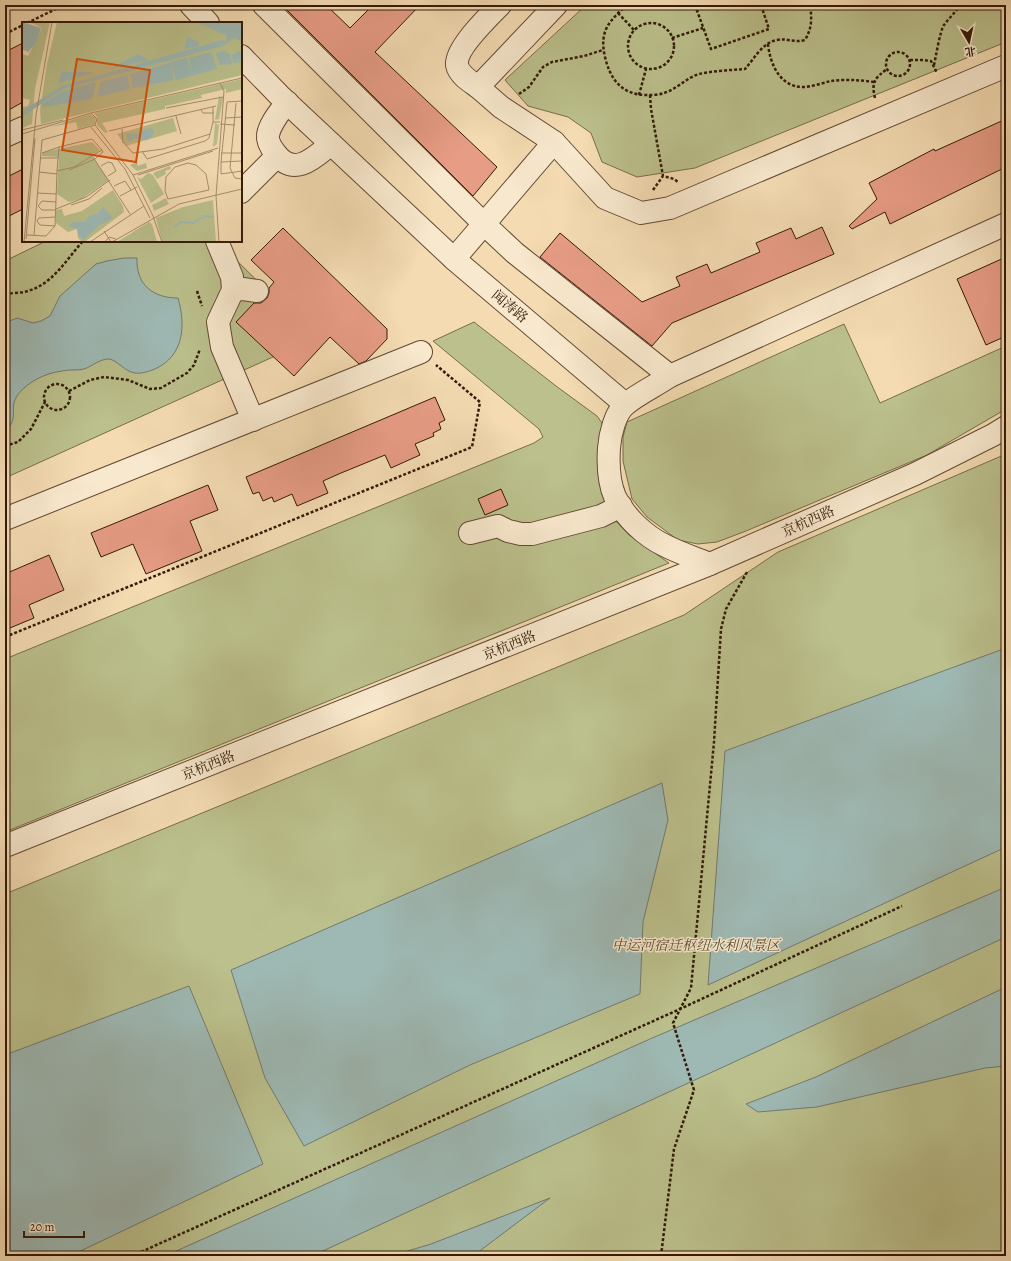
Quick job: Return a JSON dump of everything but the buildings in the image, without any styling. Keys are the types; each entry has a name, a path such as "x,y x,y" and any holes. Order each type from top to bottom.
{"street":[{"path":"191,5 207,22"},
{"path":"264,5 515,253 670,376"},
{"path":"500,5 470,37 458,57 457,65 462,75 501,107 554,142 605,198 641,213 670,208 1006,66"},
{"path":"478,87 556,5"},
{"name":"闻涛路","path":"242,57 331,144 454,259 625,404"},
{"path":"287,102 272,124 268,134 268,140 271,148 277,156 287,163 299,166 313,159 331,144"},
{"path":"5,136 22,128"},
{"path":"454,259 554,142"},
{"path":"242,191 277,156"},
{"path":"710,564 663,545 638,527 624,512 614,496 610,476 610,435 615,421 625,404 670,376 1006,224"},
{"path":"216,242 232,277 233,290 218,322 222,347 252,420"},
{"path":"233,290 243,289 257,291"},
{"path":"5,519 420,352"},
{"name":"京杭西路","path":"5,846 710,564 915,474 1006,427"},
{"path":"915,474 1006,438"},
{"path":"470,533 498,526 508,531 521,534 532,534 601,516 620,506"}],"path":[{"path":"29,22 64,5"},
{"path":"627,5 612,18 605,32 603,50 608,70 619,86 638,95 663,94 699,74 745,69 758,53 768,44 777,40 798,42 805,40 810,33 812,24 810,5"},
{"path":"695,5 711,49 769,29 762,5"},
{"path":"934,65 941,30 944,24 955,13 960,5"},
{"path":"618,13 634,30"},
{"path":"655,23 669,31 672,38 674,45 670,60 664,66 657,69 646,69 635,64 627,51 629,36 640,25 655,23"},
{"path":"5,34 22,26"},
{"path":"672,38 703,28"},
{"path":"768,44 769,54 775,68 780,78 788,84 804,87 838,81 852,80 874,82"},
{"path":"501,107 528,87 543,68 552,62 584,56 603,50"},
{"path":"902,52 910,60 910,68 904,74 896,76 887,69 886,65 888,58 894,53 902,52"},
{"path":"910,60 931,61 934,65 944,92"},
{"path":"638,95 646,69"},
{"path":"880,119 873,91 874,82 879,75 887,69"},
{"path":"650,95 651,109 663,176"},
{"path":"5,294 24,292 42,285 67,262 82,242"},
{"path":"197,291 202,312"},
{"path":"69,391 90,380 104,377 128,380 150,389 161,388 187,373 194,365 200,344"},
{"path":"5,637 472,447 480,402 420,352"},
{"path":"5,446 18,442 31,430 45,402 44,398 46,389 54,384 63,385 69,391 69,403 63,409 59,410 50,408 45,402"},
{"path":"661,1256 674,1149 694,1090 673,1023 691,988 714,742 721,628 726,609 749,568"},
{"path":"132,1256 680,1009 902,906"}],"green space":[{"path":"586,5 1006,5 1006,42 695,168 637,177 602,162 591,133 568,117 528,106 505,80"},
{"path":"44,242 218,242 315,338 5,478 5,261"},
{"path":"474,322 597,416 602,423 604,430 613,518 629,535 669,563 5,832 5,659 534,443 543,437 539,429 433,341"},
{"path":"844,324 880,403 1006,346 1006,409 927,455 717,542 698,544 678,540 647,517 632,499 623,461 623,437 627,422"},
{"name":"中运河宿迁枢纽水利风景区","path":"1006,454 1006,1256 5,1256 5,894 684,615 778,552"}],"water":[{"path":"124,258 137,258 139,276 148,288 161,296 178,298 182,319 182,329 177,348 172,356 165,363 155,369 143,373 131,372 115,361 109,359 102,360 84,369 65,370 43,376 26,386 17,396 14,403 13,421 5,430 5,323 17,318 33,323 41,321 50,316 60,296 96,264"},
{"path":"1006,648 1006,847 708,985 725,751"},
{"path":"662,783 668,820 643,922 640,994 470,1065 304,1146 265,1078 231,970"},
{"path":"1006,887 1006,937 312,1256 165,1256 650,1039"},
{"path":"189,986 263,1164 70,1256 5,1256 5,1055"},
{"path":"1006,987 1006,1066 985,1068 817,1107 758,1112 746,1104 816,1077"},
{"path":"550,1198 473,1256 391,1256 431,1244"}]}
